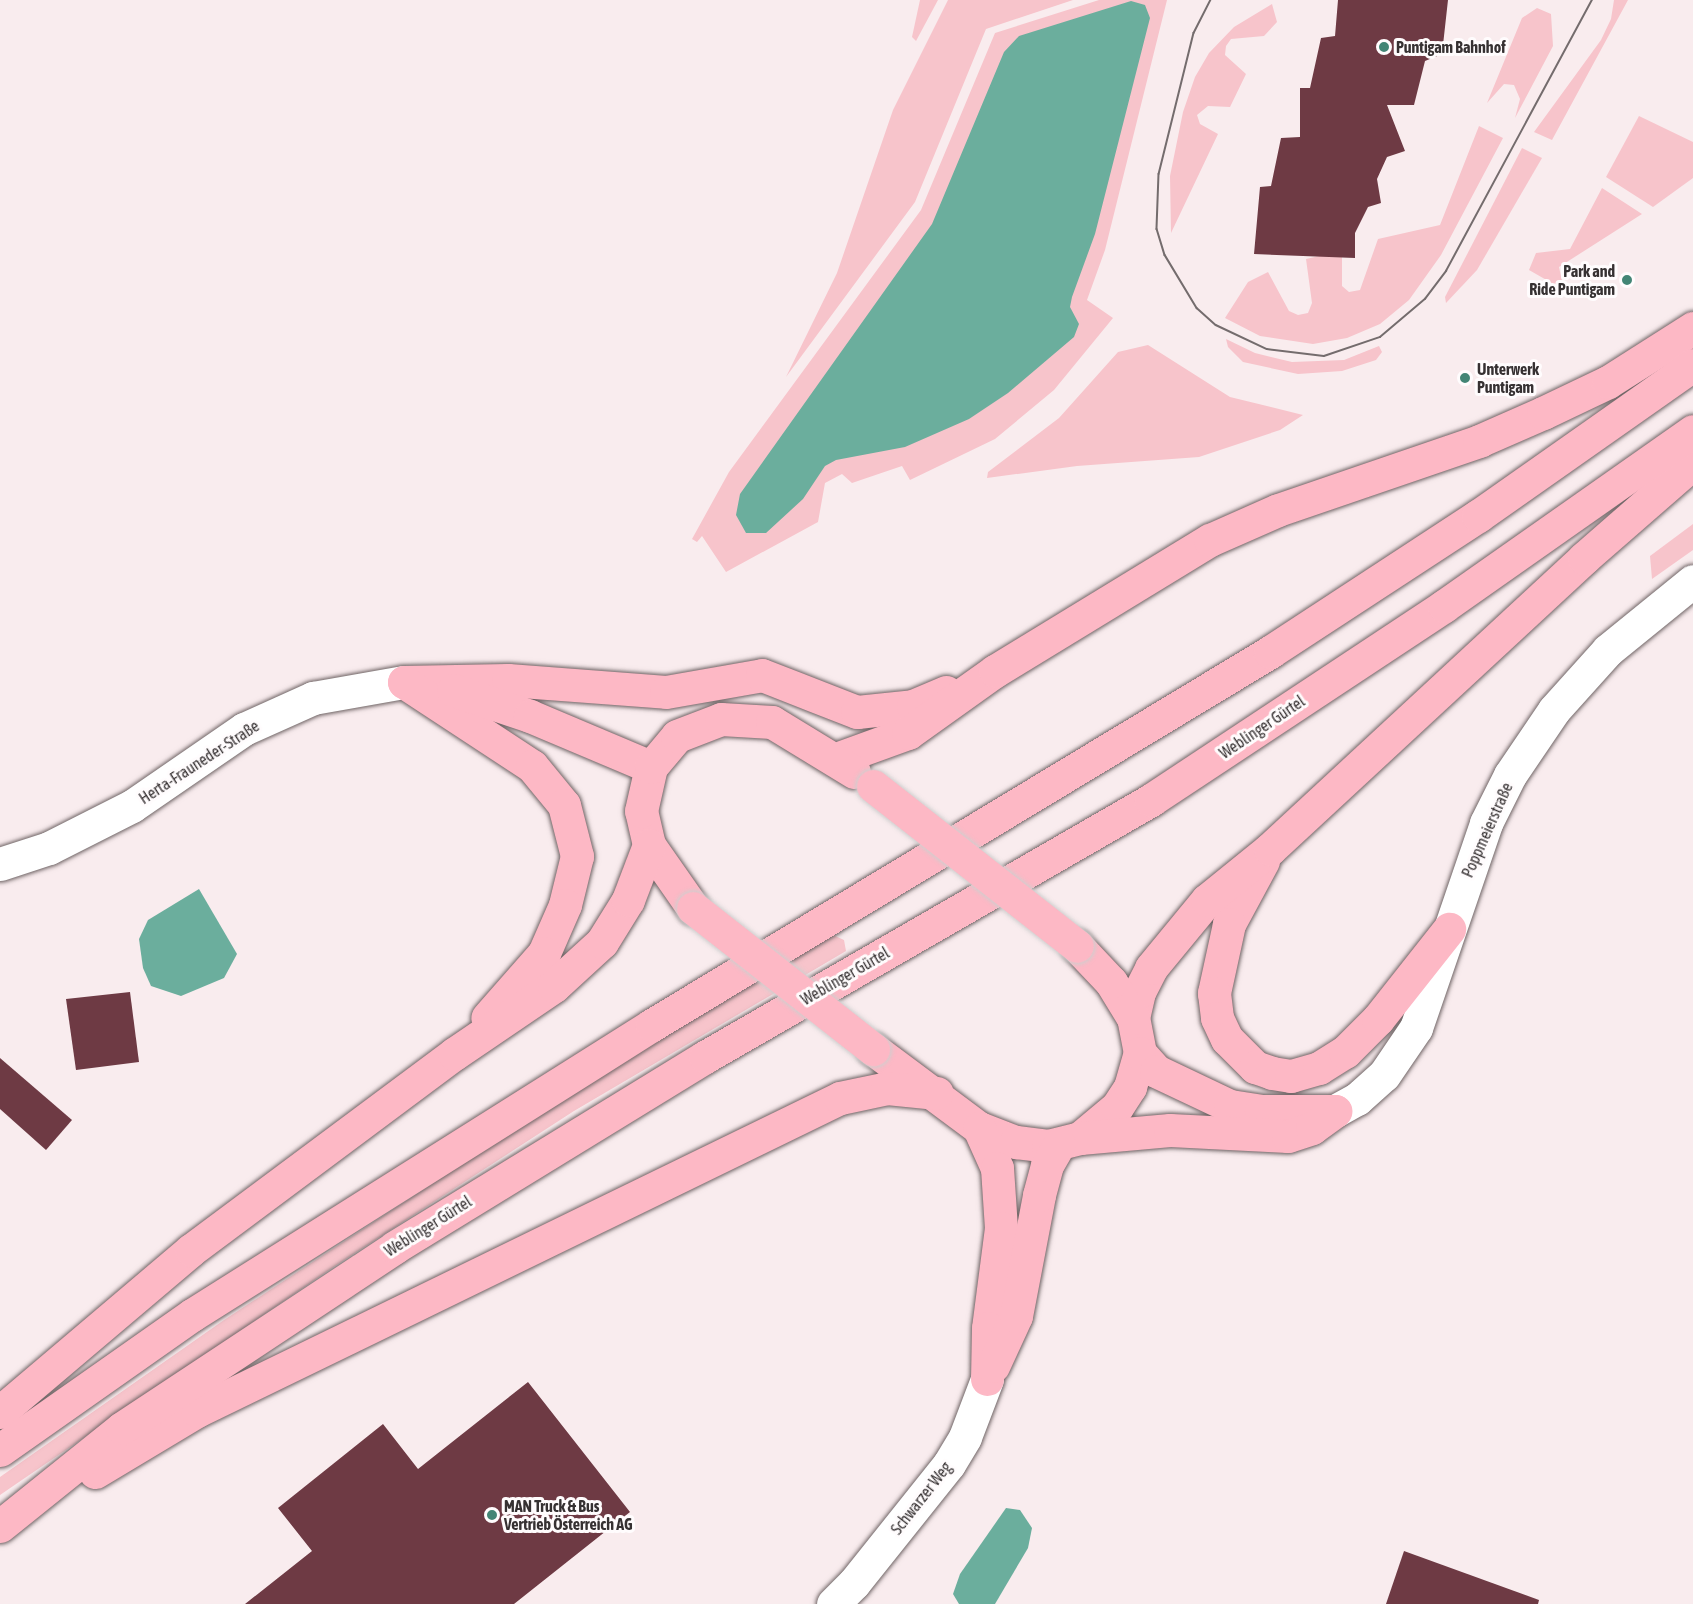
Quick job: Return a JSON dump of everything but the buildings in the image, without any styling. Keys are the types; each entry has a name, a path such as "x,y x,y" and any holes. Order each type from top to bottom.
{"main road":[{"path":"837,759 908,733 994,671 1210,540 1278,510 1479,441 1543,413 1618,376 1693,327"},
{"path":"0,1450 192,1315 642,1031 1270,652 1514,492 1693,365"},
{"name":"Weblinger Gürtel","path":"0,1527 122,1428 395,1247 695,1063 1151,800 1444,606 1693,431"},
{"path":"1133,1018 1147,976 1207,900 1270,849 1591,552 1693,463"},
{"path":"404,682 508,680 666,692 762,675 857,712 914,706 994,671"},
{"path":"404,682 459,691 651,767"},
{"path":"404,682 532,766 564,805 577,856 565,905 544,953 454,1054"},
{"path":"987,1378 1016,1316 1039,1195 1047,1165 1070,1141 1117,1107 1130,1087 1140,1053 1133,1018 1111,982 1077,946 837,759 772,722 721,719 676,736 651,767 641,811 650,845 693,908 873,1049 979,1128 1016,1142 1048,1146 1070,1141 1170,1130 1288,1136 1312,1128 1335,1111"},
{"path":"0,1413 191,1250 454,1054 554,986 602,942 628,900 650,845"},
{"path":"1270,849 1230,924 1214,993 1217,1018 1227,1040 1255,1067 1291,1076 1319,1068 1345,1052 1378,1019 1449,929"},
{"path":"1140,1053 1156,1071 1230,1106 1261,1111 1335,1111"},
{"path":"0,1527 197,1411 840,1098 887,1088 936,1094"},
{"path":"979,1128 996,1168 1001,1228 988,1328 987,1378"}],"street":[{"name":"Poppmeierstraße","path":"1335,1111 1357,1099 1384,1075 1403,1050 1434,983 1449,929 1486,823 1510,776 1554,710 1608,650 1693,581"},
{"name":"Herta-Frauneder-Straße","path":"0,864 49,848 132,806 244,729 313,698 404,682"},
{"name":"Schwarzer Weg","path":"833,1604 854,1583 949,1464 965,1437 987,1378"}],"shaded area":[{"path":"920,0 938,0 916,41 912,37"},
{"path":"948,0 1073,0 986,29 915,202 786,377 837,273 893,110"},
{"path":"1099,0 1167,0 1105,250 1087,300 1113,318 1054,390 995,439 910,480 902,466 852,483 842,474 825,483 818,522 726,572 702,536 697,542 692,539 729,472 921,210 995,33"},
{"path":"1614,0 1628,0 1552,140 1534,132 1601,40 1611,19"},
{"path":"1131,1 1145,5 1150,18 1095,234 1072,297 1070,307 1079,324 1074,337 1008,393 969,419 905,447 836,460 825,466 803,499 766,533 746,533 736,515 740,494 932,224 1004,52 1019,36"},
{"path":"1272,4 1277,22 1264,36 1231,39 1226,46 1225,55 1246,74 1230,107 1208,106 1197,115 1200,124 1218,134 1171,233 1170,176 1183,112 1195,77 1209,53 1234,27"},
{"path":"1537,8 1551,14 1553,46 1515,118 1520,99 1514,85 1504,84 1487,103 1522,18"},
{"path":"1639,116 1693,142 1693,178 1653,207 1606,177"},
{"path":"1479,126 1503,138 1441,255 1409,300 1380,324 1347,338 1313,344 1260,336 1225,318 1248,282 1268,272 1289,311 1298,315 1308,313 1312,303 1306,259 1342,251 1342,286 1349,292 1360,290 1378,239 1440,225"},
{"path":"1522,148 1542,158 1477,270 1446,303 1445,297"},
{"path":"1602,188 1642,214 1559,267 1564,290 1529,270 1536,253 1570,249"},
{"path":"1226,339 1255,353 1292,362 1344,360 1379,346 1382,352 1376,360 1342,371 1298,374 1243,362 1228,347"},
{"path":"1148,345 1230,397 1303,415 1280,430 1199,457 1077,466 987,478 988,472 1059,418 1118,352"},
{"path":"1693,524 1693,550 1652,579 1650,556"},
{"path":"199,889 237,954 224,978 181,996 151,986 143,968 139,939 148,920"},
{"path":"833,935 844,940 846,951 574,1111 335,1266 0,1495 0,1477 224,1320 585,1084"},
{"path":"1006,1508 1020,1510 1032,1528 1028,1548 995,1604 959,1604 953,1594 960,1574"}],"tram line":[{"path":"1211,0 1194,33 1159,174 1157,229 1165,255 1197,308 1216,325 1267,349 1324,356 1380,337 1425,299 1446,271 1592,0"}],"place":[{"name":"Puntigam Bahnhof","path":"1384,47"},
{"name":"Park and Ride Puntigam","path":"1627,280"},
{"name":"Unterwerk Puntigam","path":"1465,378"},
{"name":"MAN Truck & Bus Vertrieb Österreich AG","path":"492,1515"}]}
